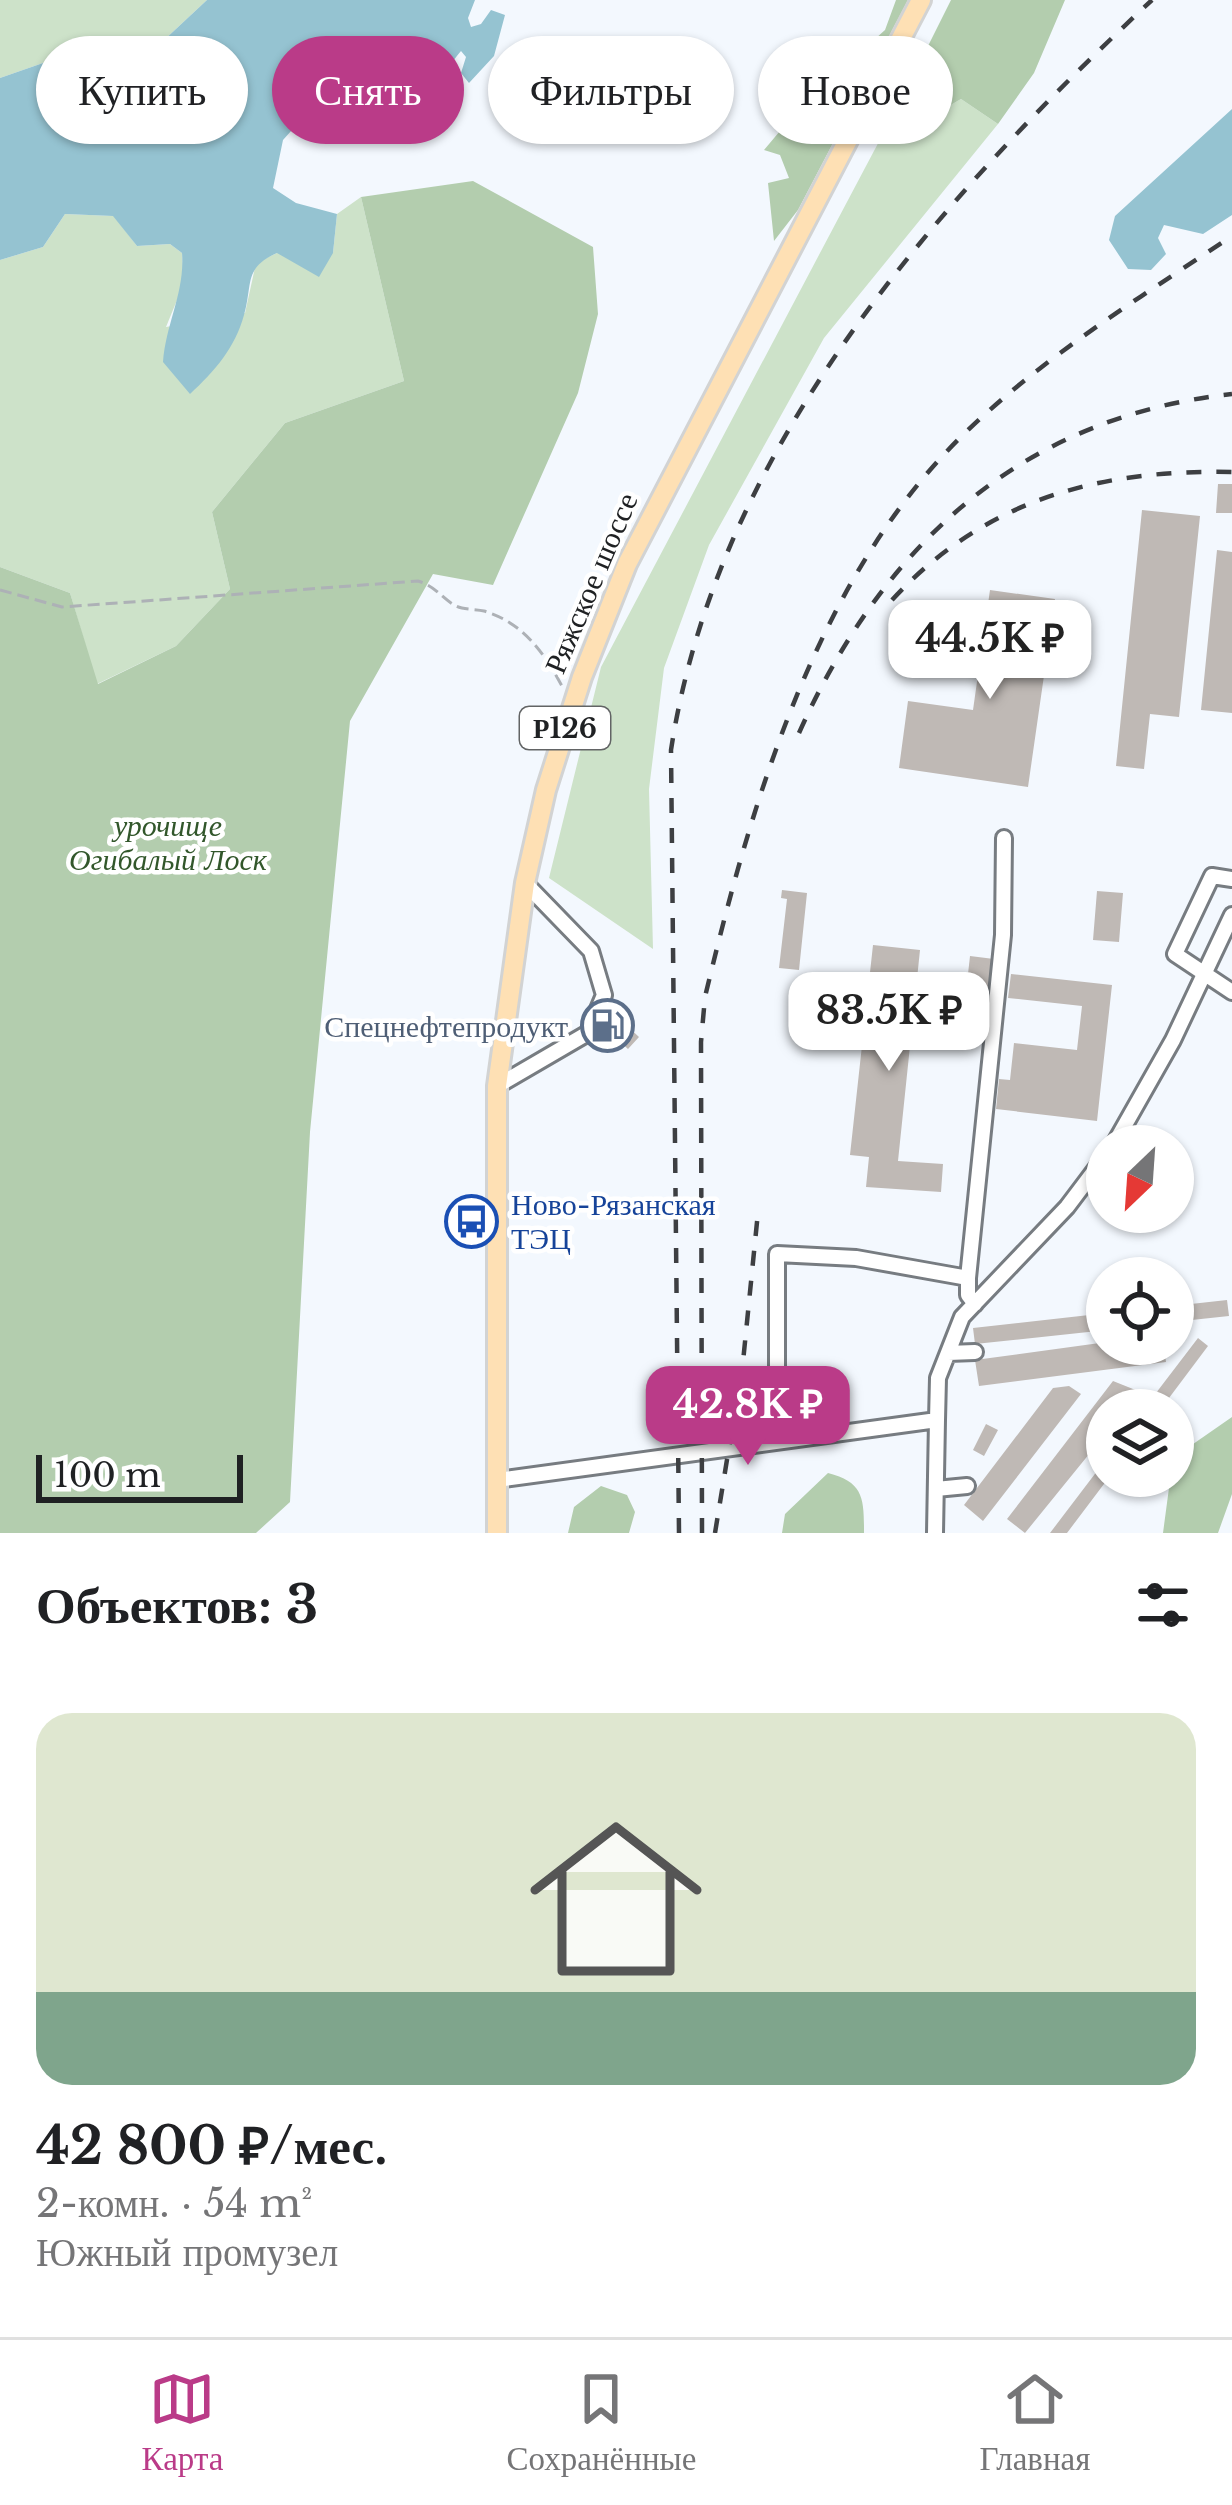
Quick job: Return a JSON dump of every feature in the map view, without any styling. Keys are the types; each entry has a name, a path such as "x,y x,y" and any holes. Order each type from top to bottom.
{"main road":[{"name":"Ряжское шоссе","path":"497,1533 497,1086 525,883 572,706 657,504 922,0"}],"street":[{"path":"975,1304 968,1295 968,1278 1004,935 1004,838"},
{"path":"1232,879 1212,875 1174,954 1232,992"},
{"path":"497,1086 587,1034 604,995 591,951 525,883"},
{"path":"1124,1125 1232,915"},
{"path":"935,1533 938,1378 962,1317 1086,1182"},
{"path":"771,1440 777,1394 777,1254 856,1258 968,1278"},
{"path":"948,1353 975,1352"},
{"path":"497,1480 937,1420"},
{"path":"936,1489 967,1486"}],"path":[{"path":"0,590 62,607 212,592 418,581 437,587 456,606 488,612 542,648 572,706"}],"green space":[{"path":"0,0 207,0 168,36 36,36 36,65 0,78"},
{"path":"896,0 908,0 889,36 878,36"},
{"path":"951,0 1065,0 1034,73 998,124 961,99 953,104 953,36 933,36"},
{"path":"961,99 998,124 824,338 709,545 664,668 649,789 653,949 549,878 601,667 878,144 953,144 953,104"},
{"path":"769,144 833,144 798,210 774,241 768,183 789,178 780,155 764,150"},
{"name":"урочище Огибалый Лоск","path":"473,181 593,247 598,314 578,393 493,585 433,574 350,721 310,1132 290,1502 256,1533 0,1533 0,567 70,593 98,684 176,646 230,589 212,512 285,423 404,381 361,197"},
{"path":"361,197 404,381 285,423 212,512 230,589 176,646 97,684 70,593 0,567 0,260 43,247 65,214 114,216 137,246 170,244 182,253 184,283 166,327 245,313 256,263 277,253 333,253 337,214"},
{"path":"1232,1417 1232,1494 1218,1533 1163,1533 1168,1497 1194,1497 1194,1443"},
{"path":"828,1473 849,1481 860,1494 864,1533 782,1533 785,1514"},
{"path":"601,1486 627,1495 635,1512 629,1533 568,1533 574,1507"}],"water":[{"path":"207,0 475,0 468,18 471,27 481,24 491,10 505,15 499,36 488,36 488,62 469,83 464,77 464,36 272,36 272,144 282,144 273,188 296,203 337,214 333,253 319,277 277,253 259,265 235,338 190,394 163,362 182,267 182,253 170,244 137,246 113,216 65,214 43,247 0,260 0,78 36,65 36,144 248,144 248,36 168,36"},
{"path":"1232,109 1232,215 1203,234 1164,225 1158,238 1166,254 1151,270 1128,269 1109,240 1115,216"}],"building":[{"path":"1218,484 1232,484 1232,513 1216,513"},
{"path":"1142,510 1200,516 1179,717 1150,714 1144,769 1116,766"},
{"path":"1217,550 1232,552 1232,713 1201,710"},
{"path":"990,590 1055,599 1028,787 899,768 908,701 973,710"},
{"path":"782,890 807,893 799,970 779,968 787,899 781,898"},
{"path":"1097,891 1123,893 1119,942 1093,940"},
{"path":"873,945 920,950 898,1161 943,1164 941,1192 866,1187 869,1157 850,1155"},
{"path":"970,956 994,959 991,995 966,992"},
{"path":"1011,974 1112,985 1097,1121 996,1109 999,1079 1010,1080 1014,1043 1077,1050 1082,1006 1008,998"},
{"path":"607,1007 639,1037 628,1049 595,1019"},
{"path":"1227,1300 1229,1316 1194,1320 1194,1304"},
{"path":"1086,1315 1086,1332 975,1344 973,1328"},
{"path":"1198,1338 1208,1346 1194,1365"},
{"path":"1086,1345 1086,1365 1143,1365 979,1386 975,1360"},
{"path":"1177,1365 1194,1365 1176,1389 1159,1389"},
{"path":"1113,1381 1133,1389 1107,1389"},
{"path":"1069,1386 1081,1394 983,1521 964,1505 1053,1388"},
{"path":"1086,1416 1086,1458 1025,1533 1007,1519"},
{"path":"986,1424 998,1430 984,1456 973,1450"},
{"path":"1086,1486 1086,1497 1094,1497 1067,1533 1050,1533"}],"railway":[{"path":"679,1533 671,750 696,640 735,534 786,434 848,338 992,160 1152,0"},
{"path":"702,1533 701,1042 705,997 745,846 797,694 869,552 915,489 967,431 1062,352 1232,236"},
{"path":"799,733 833,665 872,604 917,549 968,502 1024,462 1087,430 1156,407 1232,394"},
{"path":"892,600 965,537 1047,497 1136,477 1232,472"},
{"path":"715,1533 743,1362 758,1212"}],"place":[{"name":"Спецнефтепродукт","path":"607,1026"},
{"name":"Ново-Рязанская ТЭЦ","path":"472,1221"}]}
